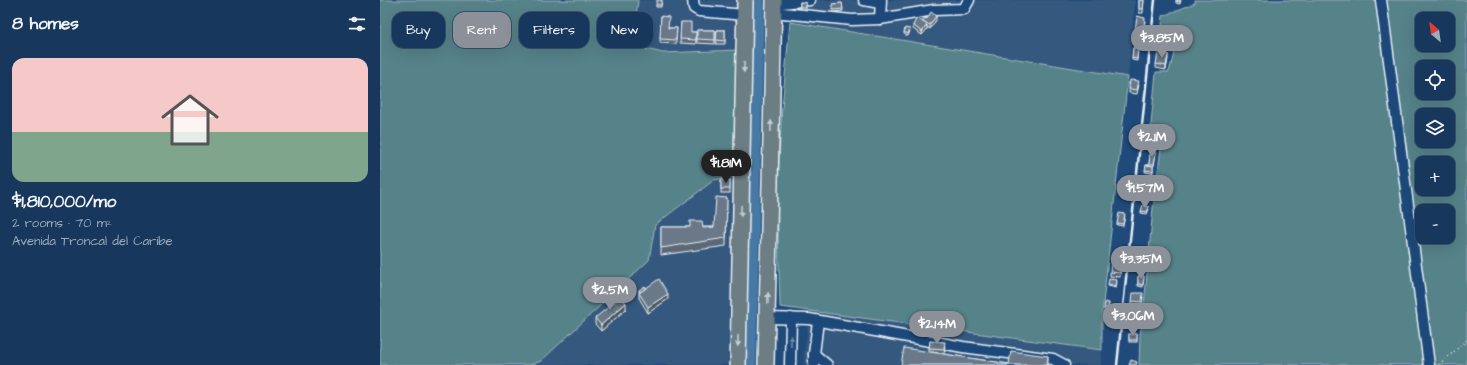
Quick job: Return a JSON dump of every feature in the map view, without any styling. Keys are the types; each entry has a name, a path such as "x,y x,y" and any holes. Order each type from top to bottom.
{"highway":[{"path":"766,365 773,5"},
{"path":"738,365 745,7"}],"street":[{"path":"693,0 694,8 699,11 745,7"},
{"path":"773,5 810,0"},
{"path":"864,0 881,1 880,19"},
{"path":"773,5 840,20 880,19 934,10 964,9 969,0"},
{"path":"1381,0 1429,365"},
{"path":"767,318 791,318 818,321 963,347 1054,359 1064,365"},
{"path":"790,365 791,318"},
{"path":"814,365 818,321"},
{"path":"814,354 827,365"}],"path":[{"path":"1439,365 1467,340"}],"shaded area":[{"path":"638,0 740,0 738,50 663,53 642,48 653,48 653,12 637,12"},
{"path":"790,0 1135,0 1128,77 790,22"},
{"path":"735,176 728,365 530,365 541,361 649,260 655,226 714,180"},
{"path":"810,311 1102,350 1101,365 804,365 804,353"}],"green space":[{"path":"380,0 638,0 637,12 597,12 597,48 642,48 663,53 738,50 735,176 714,180 655,225 649,260 541,361 530,365 380,365"},
{"path":"1195,0 1467,0 1467,365 1139,365 1140,334 1143,317 1153,208 1162,141 1150,135 1156,72 1169,72 1174,53 1159,50 1163,16 1195,3"},
{"path":"790,22 1128,77 1102,313 1102,350 780,307 777,194 782,108"}],"building":[{"path":"657,0 662,0 661,5 656,5"},
{"path":"1139,0 1144,0 1143,9 1139,9"},
{"path":"800,2 806,3 806,7 800,7"},
{"path":"842,3 843,9 833,10 833,4"},
{"path":"931,12 936,16 930,25 923,21 925,18 927,19"},
{"path":"661,16 669,17 668,28 677,28 676,40 660,39"},
{"path":"1137,16 1145,18 1143,32 1135,31"},
{"path":"917,18 927,25 922,32 913,25"},
{"path":"681,22 691,22 691,32 696,32 696,40 680,39"},
{"path":"905,28 910,29 908,34 904,32"},
{"path":"697,30 715,30 715,40 697,39"},
{"path":"717,30 725,30 725,41 716,40"},
{"path":"1136,37 1141,37 1140,47 1134,47"},
{"path":"1133,48 1138,48 1137,59 1132,58"},
{"path":"1158,52 1168,54 1166,66 1156,64"},
{"path":"1130,80 1139,81 1137,90 1129,89"},
{"path":"1150,137 1159,138 1158,142 1150,142"},
{"path":"1150,152 1156,153 1154,164 1149,164"},
{"path":"1146,165 1153,166 1153,171 1145,170"},
{"path":"721,180 730,180 730,189 721,189"},
{"path":"716,197 727,198 726,238 661,248 661,227 690,227 690,221 702,221 703,228 714,227"},
{"path":"1143,205 1149,207 1147,212 1141,211"},
{"path":"1119,213 1125,214 1123,224 1117,223"},
{"path":"1111,262 1121,263 1120,273 1110,272"},
{"path":"1138,276 1144,276 1143,285 1138,284"},
{"path":"659,279 668,294 648,307 639,293"},
{"path":"1109,279 1117,280 1116,286 1108,284"},
{"path":"645,286 646,288 640,292 639,290"},
{"path":"1133,293 1143,293 1142,302 1132,301"},
{"path":"621,297 626,303 601,325 595,318"},
{"path":"1105,302 1109,303 1108,308 1104,308"},
{"path":"1130,322 1135,322 1134,327 1130,327"},
{"path":"1129,334 1137,334 1137,340 1129,340"},
{"path":"930,341 945,342 944,349 929,348"},
{"path":"904,348 1009,364 1011,351 1048,356 1047,365 901,365"},
{"path":"1131,360 1137,362 1136,365 1129,365"}],"waterway":[{"path":"749,365 757,0"}],"railway":[{"path":"1117,365 1155,0"}]}
